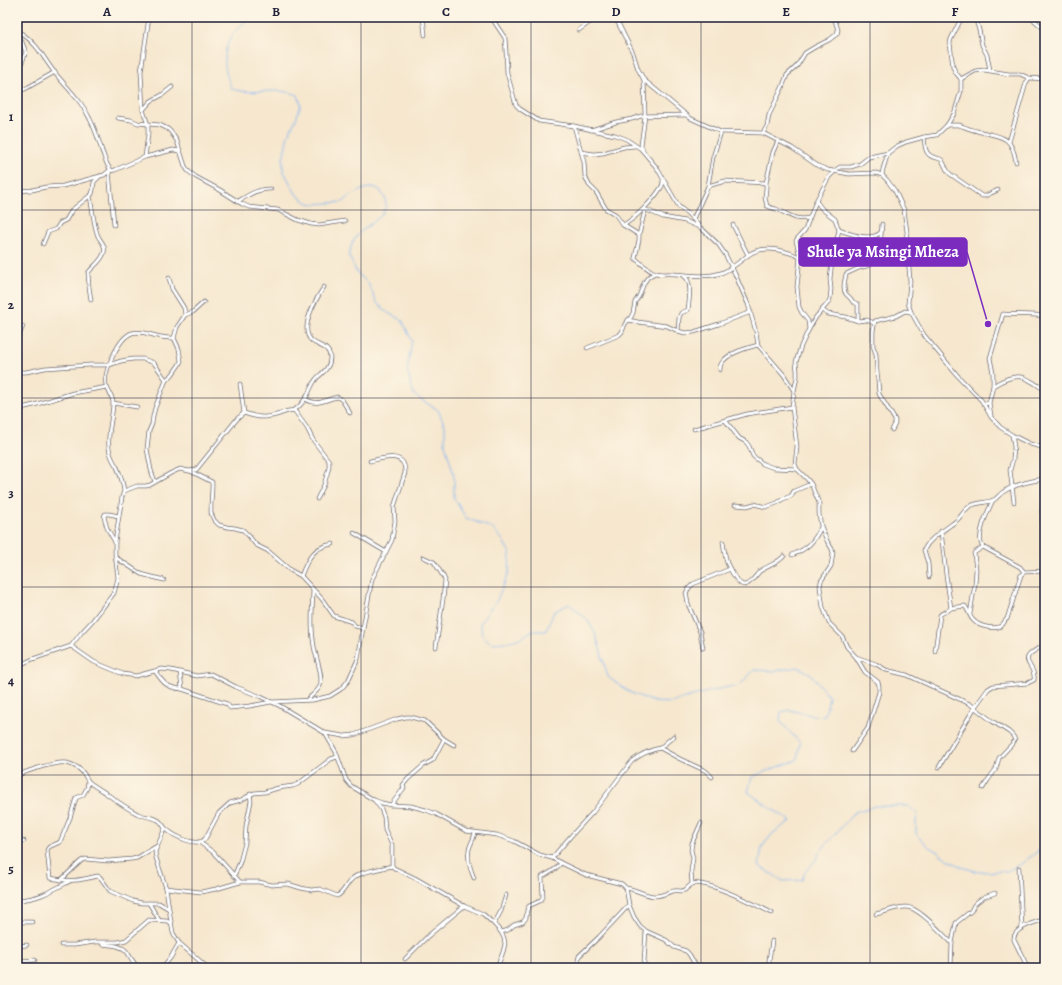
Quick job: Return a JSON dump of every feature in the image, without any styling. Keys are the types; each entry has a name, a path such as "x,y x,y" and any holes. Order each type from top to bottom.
{"street":[{"path":"145,157 148,125 143,110 141,72 149,17"},
{"path":"423,17 425,35"},
{"path":"491,17 505,38 507,73 516,105 539,121 574,126 615,135 626,139 644,153 657,168 679,207 718,244 725,254 751,312 758,345 784,375 794,391"},
{"path":"579,30 585,24 590,22 592,17"},
{"path":"616,17 644,80 690,118 720,132 763,133 792,148 818,166 828,170 849,174 872,173 882,175 887,180 895,191 904,210 907,232 905,252 910,282 908,303 911,312 924,335 942,358 982,401 991,417 1000,427 1030,444 1045,448"},
{"path":"763,133 767,126 769,115 787,75 797,66 805,53 830,40 837,34 838,30 834,17"},
{"path":"813,324 808,321 799,307 797,287 800,257 796,241 805,230 816,201 829,177 834,171 840,167 851,167 860,164 870,157 888,153 897,146 906,142 937,135 947,125 954,114 961,91 961,79 953,67 950,43 962,17"},
{"path":"976,17 982,45 987,55 990,70"},
{"path":"1028,17 1045,28"},
{"path":"17,30 26,52 21,65 17,66"},
{"path":"21,34 29,38 40,50 55,72 78,100 90,119 103,152 105,162 110,171 114,225"},
{"path":"961,79 974,71 990,70 1009,74 1020,74 1029,78 1045,79"},
{"path":"17,91 25,89 55,72"},
{"path":"1009,142 1026,83 1029,78"},
{"path":"644,80 645,116 641,140 644,153"},
{"path":"143,110 151,100 162,95 172,87"},
{"path":"590,130 641,116 687,115"},
{"path":"118,118 148,125 160,125 171,132 177,141 184,166 188,171 237,202 249,206 278,210 298,220 311,224 319,225 345,221"},
{"path":"947,125 959,125 974,131 1000,136 1009,142 1015,151 1016,162"},
{"path":"574,126 589,185 596,192 606,209 615,214 623,225 639,235"},
{"path":"693,219 708,186 713,157 720,132"},
{"path":"924,137 926,149 929,155 942,160 950,174 982,196 998,190"},
{"path":"581,152 594,154 603,153 624,147 636,146 641,140"},
{"path":"778,141 773,152 766,183 766,206 775,208 796,219 809,218"},
{"path":"17,191 63,186 107,173 145,157 173,150 181,152"},
{"path":"882,175 888,153"},
{"path":"43,244 48,232 56,229 60,223 68,218 69,213 72,210 90,196 93,190 94,182 101,175"},
{"path":"623,225 628,223 644,209 660,190 663,180"},
{"path":"708,186 725,181 766,183"},
{"path":"237,202 264,188 270,189"},
{"path":"90,196 98,236 103,242 104,249 104,253 100,260 88,273 92,300"},
{"path":"816,201 822,209 835,219 839,230 832,260 830,299 809,329 801,346 796,362 797,377 792,407 797,447 795,464 797,469 811,484 819,502 821,526 833,553 831,566 821,581 820,589 828,623 840,633 847,647 856,657 865,672 875,680 879,686 879,692 868,728 852,751"},
{"path":"644,209 663,217 685,221 700,227"},
{"path":"644,209 635,258 655,273 663,275 673,274 699,276 722,273 758,250 778,250 800,257"},
{"path":"858,321 858,304 852,302 851,297 844,291 845,277 848,273 870,265 880,248 882,224"},
{"path":"733,225 748,255"},
{"path":"839,230 860,237 877,236 881,232"},
{"path":"880,248 905,246"},
{"path":"587,348 619,335 622,332 625,324 633,313 635,302 644,283 648,277 655,273"},
{"path":"678,331 681,313 688,310 690,292 688,280 682,275"},
{"path":"169,278 172,289 184,308 186,315"},
{"path":"244,413 263,417 277,416 294,410 305,399 317,377 323,373 328,366 330,355 327,349 311,340 308,334 307,326 312,308 324,288"},
{"path":"155,482 147,448 149,431 166,380 172,375 181,361 179,349 174,338 177,327 186,315 193,312 204,302"},
{"path":"822,310 828,314 858,321 867,320 874,323"},
{"path":"874,323 877,320 896,316 905,311 911,312"},
{"path":"628,320 667,326 685,333 694,332 751,312"},
{"path":"991,417 989,403 993,386 993,373 990,358 1003,314 1045,316"},
{"path":"808,321 809,329"},
{"path":"874,323 873,346 876,354 879,394 895,420 892,430"},
{"path":"17,341 23,326"},
{"path":"17,666 71,646 114,592 118,578 115,557 115,542 124,490 117,468 111,459 108,447 113,402 112,395 106,387 109,366 120,344 128,335 132,333 142,332 162,337 174,338"},
{"path":"720,370 722,363 730,356 740,350 758,345"},
{"path":"17,372 26,372 45,368 90,365 109,366 120,361 143,359 158,366 166,380"},
{"path":"993,386 1003,380 1021,377 1045,390"},
{"path":"240,384 244,413"},
{"path":"17,409 73,393 106,387"},
{"path":"305,399 317,404 338,397 342,400 350,413"},
{"path":"113,402 120,405 137,407"},
{"path":"983,404 989,403"},
{"path":"694,429 747,414 792,407"},
{"path":"294,410 307,428 313,440 329,461 329,467 324,485 317,499"},
{"path":"189,471 196,470 237,419 244,413"},
{"path":"725,420 739,438 746,442 753,456 763,464 774,468 797,469"},
{"path":"1012,435 1014,447 1010,470 1014,502"},
{"path":"155,671 165,684 227,704 230,708 271,702 314,700 330,696 341,689 348,681 358,660 372,579 392,540 395,521 394,507 402,484 405,467 402,461 395,458 385,457 370,461"},
{"path":"124,490 137,486 146,486 180,469 189,471 212,482 211,513 214,520 227,527 242,530 256,545 268,551 290,570 301,576 322,599 334,616 352,622 355,626 363,628"},
{"path":"1045,473 1042,512 1045,552"},
{"path":"929,577 928,563 924,550 926,545 957,520 965,510 971,505 993,500 1002,493 1028,482 1044,479"},
{"path":"735,505 747,506 754,504 766,507 777,503 783,498 791,496 794,491 811,484"},
{"path":"993,500 984,522 980,540 981,544 983,547 1020,567 1024,572"},
{"path":"115,542 107,528 104,517 105,514 119,516"},
{"path":"792,555 802,551 810,545 821,526"},
{"path":"941,532 951,608"},
{"path":"354,533 386,552"},
{"path":"723,542 727,563 730,570 742,585 745,585 751,581 756,574 784,556"},
{"path":"301,576 314,551 333,544"},
{"path":"970,616 976,570 974,553 983,547"},
{"path":"115,557 141,574 164,580"},
{"path":"423,557 434,562 445,580 444,599 436,646"},
{"path":"703,648 700,632 688,604 686,593 694,584 730,570"},
{"path":"1024,572 1045,572"},
{"path":"934,651 940,615 949,611 951,608 965,606 970,616 978,625 994,628 1000,627 1006,619 1019,579 1024,572"},
{"path":"307,700 320,687 321,678 312,630 313,590"},
{"path":"939,767 975,707 988,689 993,686 1028,683 1034,680 1035,677 1027,661 1027,657 1030,653 1045,645"},
{"path":"71,646 94,662 123,674 136,676 166,669 197,676 211,674 290,711 325,733 344,736 354,735 397,719 411,717 425,721 444,739 454,745"},
{"path":"856,657 876,664 886,670 907,675 975,707 1013,736 1013,743 999,758 996,769 983,788"},
{"path":"180,672 182,689"},
{"path":"325,733 336,752 344,776 348,783 374,800 391,805 410,806 426,810 436,814 461,829 475,833 496,835 514,841 540,855 552,858 586,875 622,884 626,888 655,896 667,894 673,891 684,890 692,884 699,883 742,898 772,913"},
{"path":"552,858 593,812 632,761 652,749 660,748 674,736"},
{"path":"391,805 404,788 403,785 408,779 424,765 433,760 444,739"},
{"path":"660,748 706,771 712,777"},
{"path":"17,776 22,773 52,764 65,762 77,766 88,781 121,804 136,813 158,820 173,835 181,839 199,842 205,839 219,813 230,803 241,800 250,794 298,784 331,759 337,757"},
{"path":"88,781 87,788 83,795 76,798 60,842 49,847 47,850 50,878 70,881 97,876 100,877 110,891 133,901 160,903 169,909"},
{"path":"234,876 240,862 245,843 250,794"},
{"path":"374,800 384,817 385,830 392,844 392,866"},
{"path":"692,884 692,843 702,823"},
{"path":"165,828 155,852 166,888 173,933 179,943 206,967"},
{"path":"474,878 468,856 475,833"},
{"path":"17,841 24,841"},
{"path":"199,842 213,852 240,882"},
{"path":"61,880 81,861 86,859 108,861 132,859 137,858 157,846"},
{"path":"501,932 523,922 526,918 529,906 540,901 543,897 542,876 552,872 560,863"},
{"path":"166,888 201,892 216,890 240,882 259,882 272,885 292,884 301,888 323,890 337,896 341,894 353,878 372,870 392,866 464,906 483,914 494,924 501,932 505,944 496,968"},
{"path":"1019,868 1022,928"},
{"path":"17,900 41,896 70,881"},
{"path":"626,888 629,905 636,922 646,931 666,940 674,947 686,951 698,968"},
{"path":"951,968 952,943 956,923 970,911 977,902 984,897 995,893"},
{"path":"494,924 501,911 506,895"},
{"path":"149,903 159,920"},
{"path":"581,968 578,960 579,956 629,905"},
{"path":"405,959 428,936 464,906"},
{"path":"876,914 901,907 913,908 952,943"},
{"path":"1028,968 1014,940 1014,937 1022,928 1033,922 1045,919"},
{"path":"61,945 75,945 95,942 118,942 126,940 149,920 167,921 171,923"},
{"path":"17,922 32,922"},
{"path":"644,968 646,931"},
{"path":"770,968 769,960 772,941"},
{"path":"95,942 123,948 127,952 133,964 139,968"},
{"path":"162,968 172,956 179,943"},
{"path":"17,946 27,945"},
{"path":"17,961 35,960"}],"waterway":[{"path":"250,17 234,33 227,46 225,53 225,67 227,75 232,89 248,92 282,91 298,95 301,104 288,135 283,159 283,170 296,194 308,203 343,202 350,196 364,189 374,187 380,190 385,198 386,206 382,215 359,233 352,243 349,256 357,273 368,283 377,303 388,313 402,320 412,341 407,370 414,395 438,410 445,426 445,444 454,475 454,498 466,518 492,528 502,539 510,553 509,572 497,600 480,623 482,635 491,643 506,642 521,638 531,631 546,631 554,612 569,604 587,619 596,635 608,677 629,692 654,702 671,703 723,688 740,685 754,670 775,671 798,667 811,674 829,697 825,715 815,716 790,710 781,712 780,721 800,743 797,760 752,777 748,792 791,821 773,833 762,847 759,866 783,881 802,880 805,872 816,860 819,853 855,812 875,806 908,806 918,814 916,821 916,834 929,847 962,867 979,872 1007,871 1021,864 1041,849 1045,848"}],"place":[{"name":"Shule ya Msingi Mheza","path":"988,324"}]}
